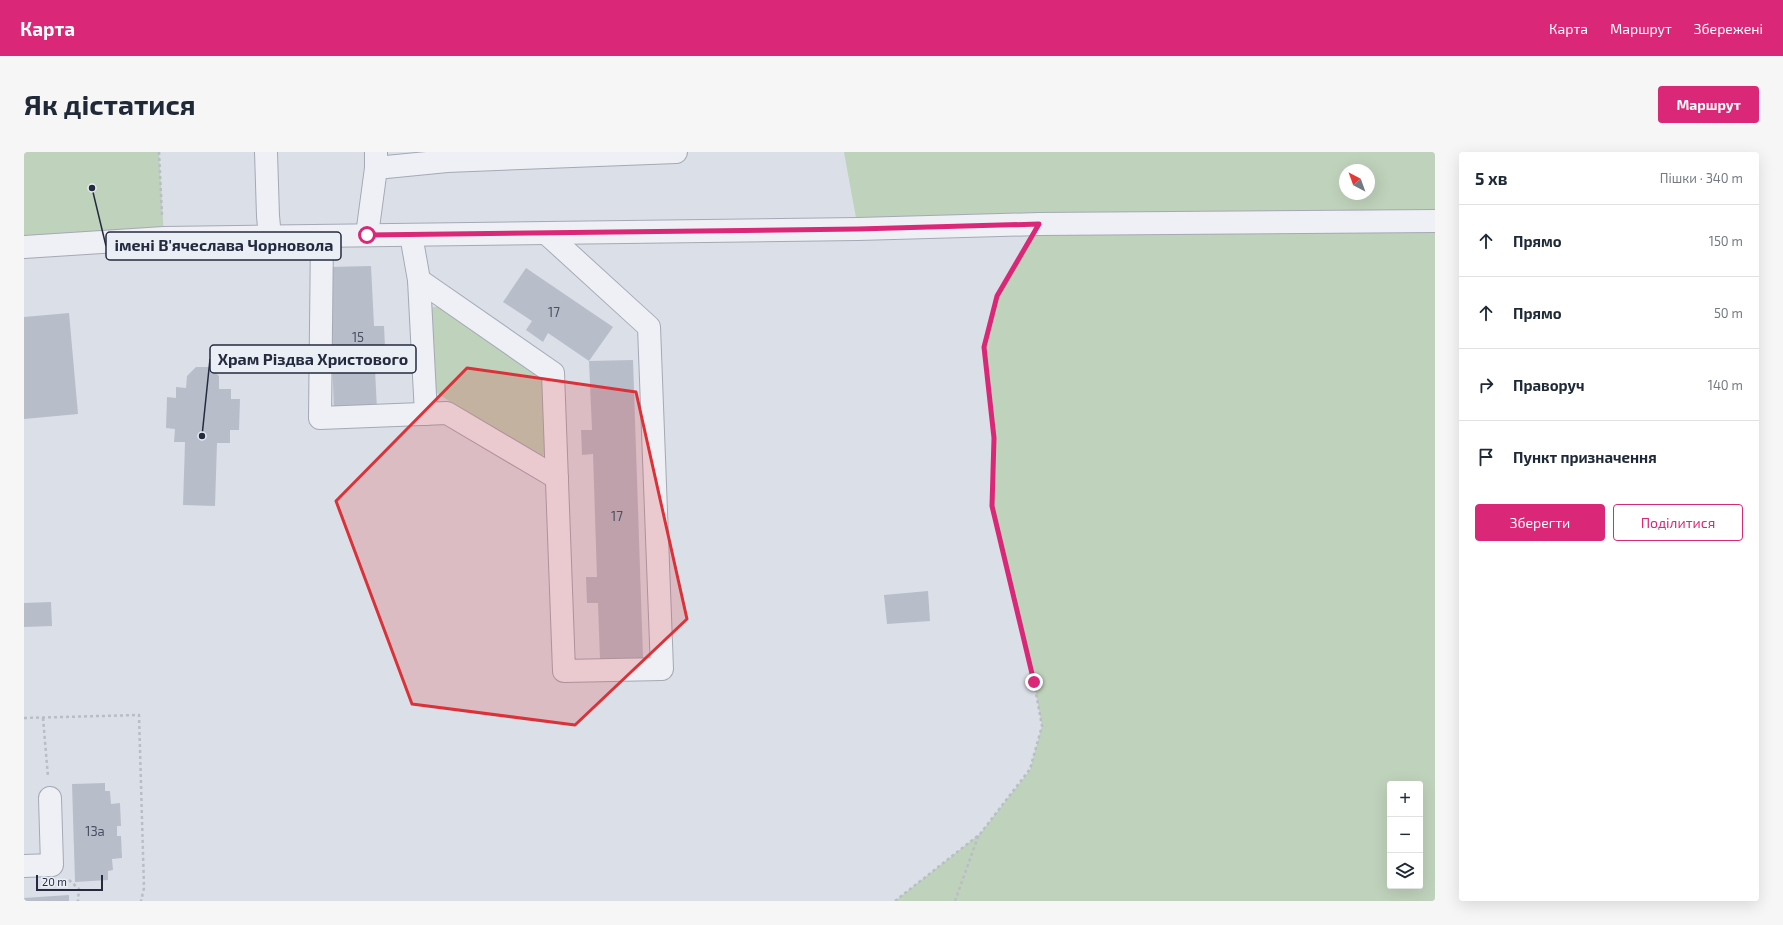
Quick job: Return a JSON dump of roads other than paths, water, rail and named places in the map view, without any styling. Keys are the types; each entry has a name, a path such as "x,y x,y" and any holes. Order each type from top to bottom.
{"street":[{"path":"266,152 270,237"},
{"path":"367,235 376,160 447,156 676,152"},
{"path":"24,247 164,238 858,229 1039,224 1435,220"},
{"path":"419,280 553,373 564,671 662,669 649,327 546,233"},
{"path":"412,235 419,280 426,414"},
{"path":"322,236 320,418 447,413 557,478"},
{"path":"24,866 52,865 50,798"}],"place":[{"name":"імені В'ячеслава Чорновола","path":"92,188"},
{"name":"Храм Різдва Христового","path":"202,436"}]}
